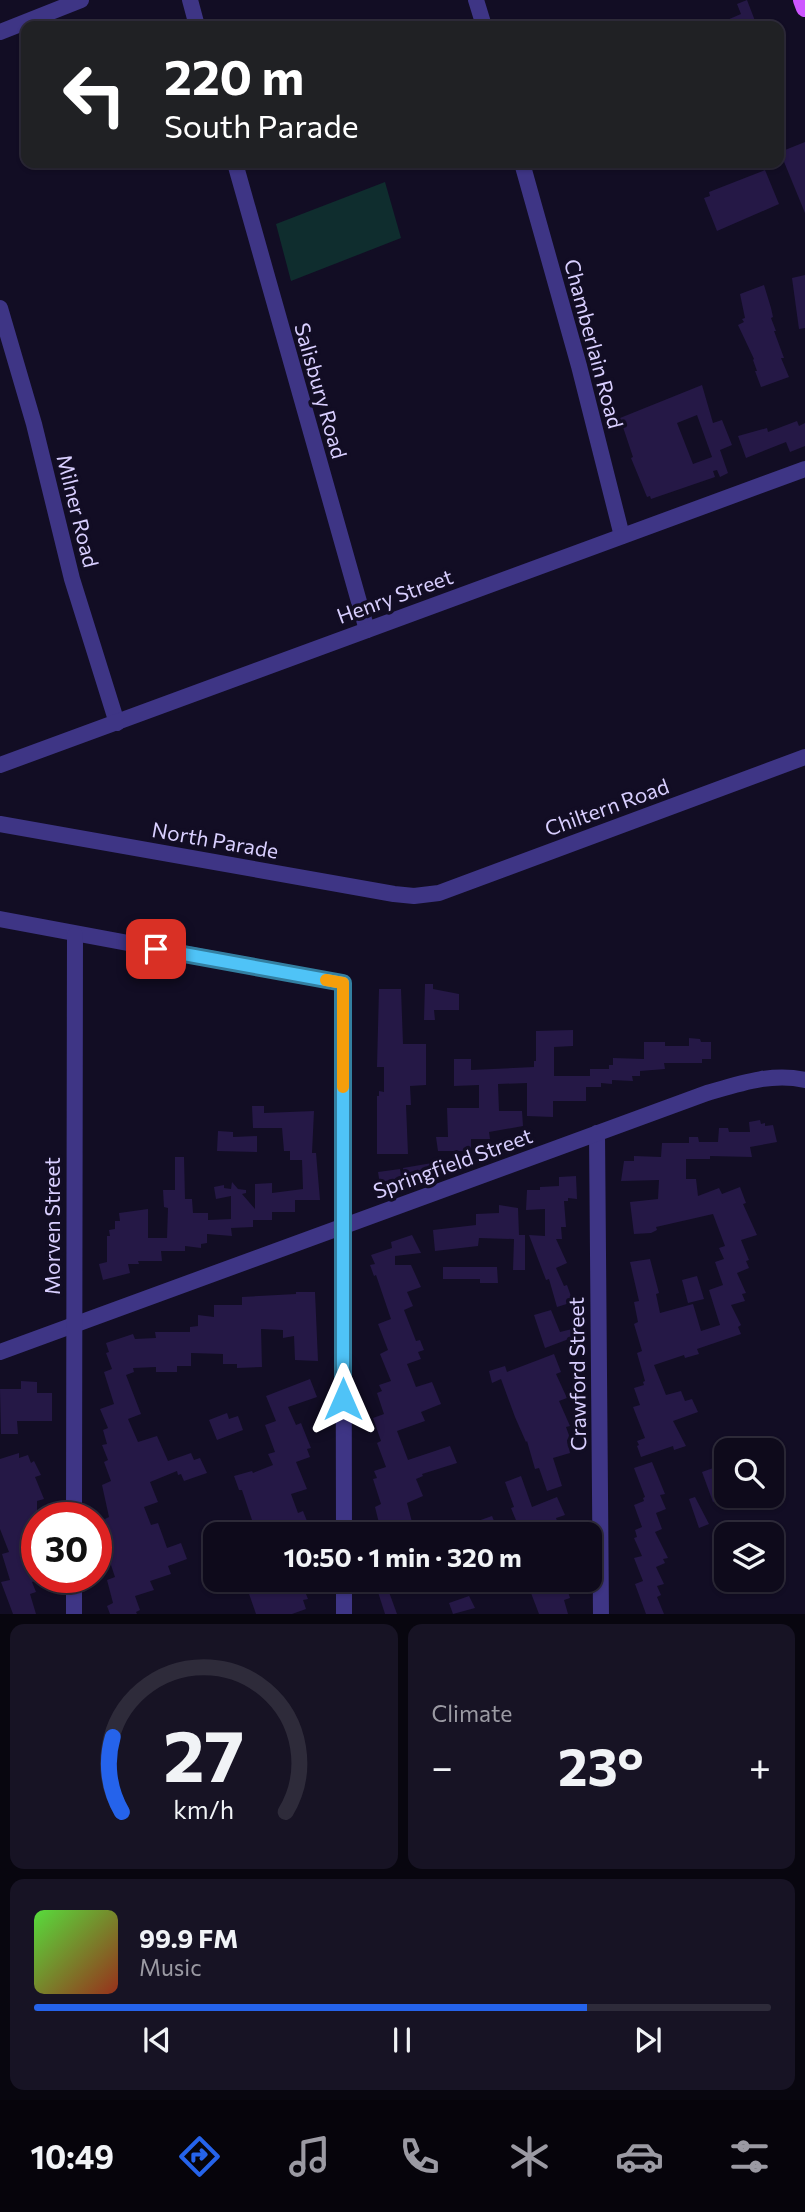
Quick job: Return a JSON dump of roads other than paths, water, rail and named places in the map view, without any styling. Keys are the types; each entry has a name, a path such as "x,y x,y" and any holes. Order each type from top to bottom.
{"main road":[{"path":"802,0 805,8"}],"street":[{"path":"28,21 81,0"},
{"path":"190,0 196,21"},
{"path":"476,0 482,21"},
{"path":"0,32 21,24"},
{"name":"Salisbury Road","path":"236,168 367,630"},
{"name":"Chamberlain Road","path":"523,168 579,366 622,537"},
{"name":"Milner Road","path":"0,308 34,424 72,579 117,723"},
{"name":"Henry Street","path":"0,765 805,468"},
{"name":"Chiltern Road","path":"422,895 452,888 805,757"},
{"name":"North Parade","path":"0,824 381,891 422,895"},
{"path":"0,919 343,983 344,1522"},
{"name":"Morven Street","path":"74,1502 75,935"},
{"name":"Springfield Street","path":"0,1352 727,1087 780,1076 805,1080"},
{"name":"Crawford Street","path":"597,1133 601,1614"},
{"path":"344,1592 344,1614"},
{"path":"74,1593 74,1614"}]}
